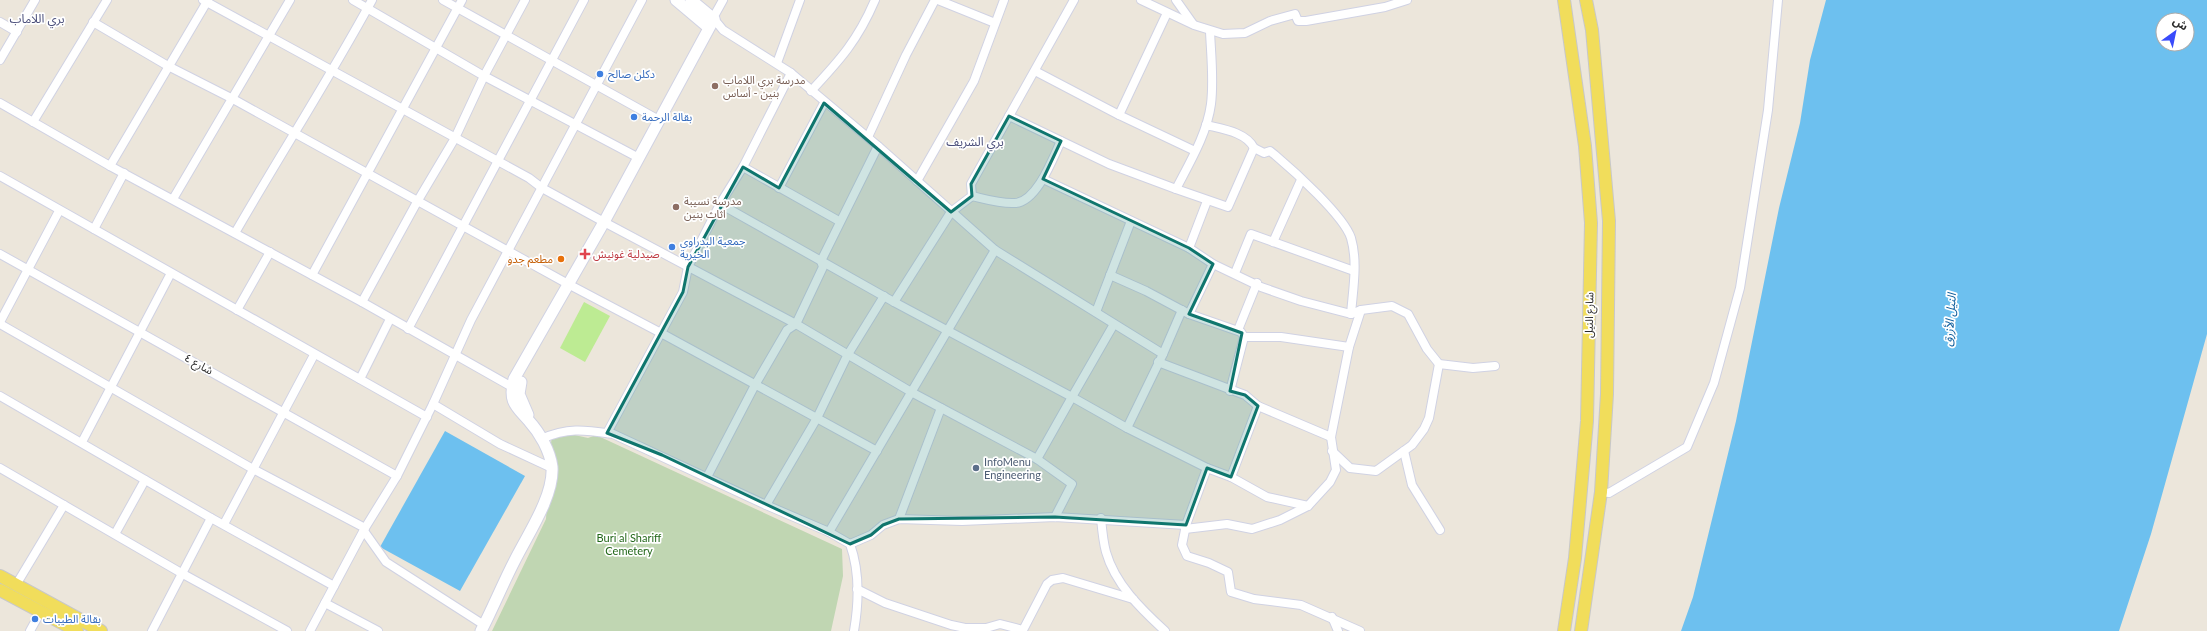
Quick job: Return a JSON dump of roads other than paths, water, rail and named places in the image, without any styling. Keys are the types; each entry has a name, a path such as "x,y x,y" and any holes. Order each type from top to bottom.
{"main road":[{"path":"676,0 712,21"},
{"path":"691,0 712,21"},
{"name":"شارع النيل","path":"1564,0 1576,70 1585,146 1591,223 1587,421 1575,558 1564,631"},
{"name":"شارع النيل","path":"1581,631 1601,492 1607,394 1609,221 1593,40 1586,0"},
{"path":"530,421 519,412 513,402 512,387 521,365 534,345 604,222 712,21"},
{"path":"1572,45 1579,45 1593,40"},
{"path":"1576,70 1584,65 1595,69"},
{"path":"483,628 544,503 550,483 552,468 548,453 530,421 520,398 519,387 532,361 534,345"},
{"path":"1588,389 1599,396 1607,394"},
{"path":"1587,421 1599,420 1605,425"},
{"path":"0,576 101,631"},
{"path":"0,590 77,631"}],"street":[{"path":"0,60 35,0"},
{"path":"33,122 107,0"},
{"path":"172,199 233,99 290,0"},
{"path":"352,0 484,76 576,123 639,158"},
{"path":"235,233 333,70 372,0"},
{"path":"443,0 552,62 659,120"},
{"path":"312,275 462,0"},
{"path":"362,302 417,202 455,138 484,76 525,0"},
{"path":"408,329 584,0"},
{"path":"310,631 364,530 397,476 508,251 642,0"},
{"path":"723,0 712,21 723,30 791,73 824,102 868,137 995,250 1163,354"},
{"path":"777,63 800,0"},
{"path":"811,91 844,57 855,40 875,0"},
{"path":"868,137 906,55 936,0 995,23"},
{"path":"917,181 974,81 1004,0"},
{"path":"972,196 971,184 1074,0"},
{"path":"1141,0 1210,31 1237,35 1270,21 1295,14 1298,21 1306,22 1385,7 1407,0"},
{"path":"1176,0 1194,25"},
{"path":"1601,492 1609,493 1687,447 1714,383 1740,288 1768,110 1778,0"},
{"path":"110,166 206,1 268,37 333,70 539,184 542,188 604,222 796,324 847,356 913,393 1037,459 1072,484 1055,517"},
{"path":"1119,115 1168,12"},
{"path":"0,22 17,32"},
{"path":"93,22 168,66 233,99 417,202 568,284 661,332 877,451"},
{"path":"1176,189 1206,125 1212,89 1210,31"},
{"path":"1035,71 1119,115 1195,151"},
{"path":"607,433 683,292 688,267 720,204 743,167 791,73"},
{"path":"779,188 824,102"},
{"path":"0,103 110,166 362,302 512,387"},
{"path":"1009,116 1109,164 1226,207 1230,206 1254,148"},
{"path":"1206,125 1237,134 1251,142 1254,148 1264,153 1270,151 1284,162 1301,180 1324,200 1344,225 1350,237 1354,254 1351,314"},
{"path":"894,302 951,212 972,196 1016,203 1029,197 1043,178 1061,142"},
{"path":"707,477 755,385 787,330 796,324 823,267 821,261 839,221 878,146"},
{"path":"743,167 839,221"},
{"path":"94,229 124,173"},
{"path":"0,176 314,355 427,417"},
{"path":"1043,178 1189,248 1212,264 1279,294 1351,314 1361,310 1392,306 1408,314 1426,349 1439,364 1473,368 1496,366"},
{"path":"1273,242 1301,180"},
{"path":"1189,248 1207,201"},
{"path":"720,204 894,302 1127,428 1207,468 1231,477 1267,496 1308,506"},
{"path":"59,211 0,323 253,470 364,530 386,562 483,628"},
{"path":"1096,312 1131,221"},
{"path":"1235,273 1251,234 1354,271"},
{"path":"829,532 913,393 947,330 995,250"},
{"path":"237,310 270,252"},
{"name":"شارع ٤","path":"0,254 397,476"},
{"path":"1127,428 1158,362 1212,264"},
{"path":"82,442 139,331 171,273"},
{"path":"1110,275 1146,291 1185,312 1241,333 1349,347"},
{"path":"1230,390 1241,333 1257,283"},
{"path":"766,505 817,418 847,356 884,296"},
{"path":"850,544 871,536 883,525 899,519 962,521 1055,517 1101,518 1185,527 1226,524 1252,530 1280,520 1308,506 1334,476 1336,470 1331,437 1349,347 1361,310"},
{"path":"360,379 390,319"},
{"path":"1037,459 1114,324"},
{"path":"224,524 314,355"},
{"path":"1158,362 1245,395 1258,406 1331,437"},
{"path":"1332,451 1350,468 1376,471 1412,445 1429,418 1439,364"},
{"path":"0,396 82,442 211,518 334,586"},
{"path":"433,404 500,444 552,468"},
{"path":"1231,477 1258,406"},
{"path":"899,519 941,408"},
{"path":"541,439 564,432 593,430 607,433 633,443 766,505 829,532 850,544 857,566 857,611 854,631"},
{"path":"1404,451 1412,485 1440,530"},
{"path":"0,468 183,574 287,631"},
{"path":"1207,468 1185,527 1182,545 1187,556 1210,563 1228,572 1231,592 1254,599 1301,605 1332,617 1360,631"},
{"path":"115,534 145,480"},
{"path":"16,585 64,505"},
{"path":"152,631 211,518"},
{"path":"1101,518 1106,552 1110,563 1133,600 1165,631"},
{"path":"857,589 885,603 966,629 986,628 1000,624 1023,630 1047,584 1052,580 1063,578 1133,600"},
{"path":"325,603 378,631"},
{"path":"30,631 41,611"},
{"path":"1332,617 1338,631"}],"water":[{"name":"النيل الأزرق","path":"1826,0 2207,0 2207,334 2151,534 2119,631 1681,631 1693,597 1736,421 1779,208 1800,123 1810,60"},
{"path":"445,431 525,476 460,591 380,547"}],"place":[{"name":"دكلن صالح","path":"600,74"},
{"name":"مدرسة بري اللاماب بنين - أساس","path":"715,86"},
{"name":"بقالة الرحمة","path":"634,117"},
{"name":"مدرسة نسيبة اثاث بنين","path":"676,207"},
{"name":"جمعية البدراوي الخيرية","path":"672,247"},
{"name":"صيدلية غونيش","path":"585,254"},
{"name":"مطعم جدو","path":"561,259"},
{"name":"InfoMenu Engineering","path":"976,468"},
{"name":"بقالة الطيبات","path":"35,619"}],"district":[{"name":"بري اللاماب","path":"37,19"},
{"name":"بري الشريف","path":"975,142"}],"park label":[{"name":"Buri al Shariff Cemetery","path":"629,544"}]}
